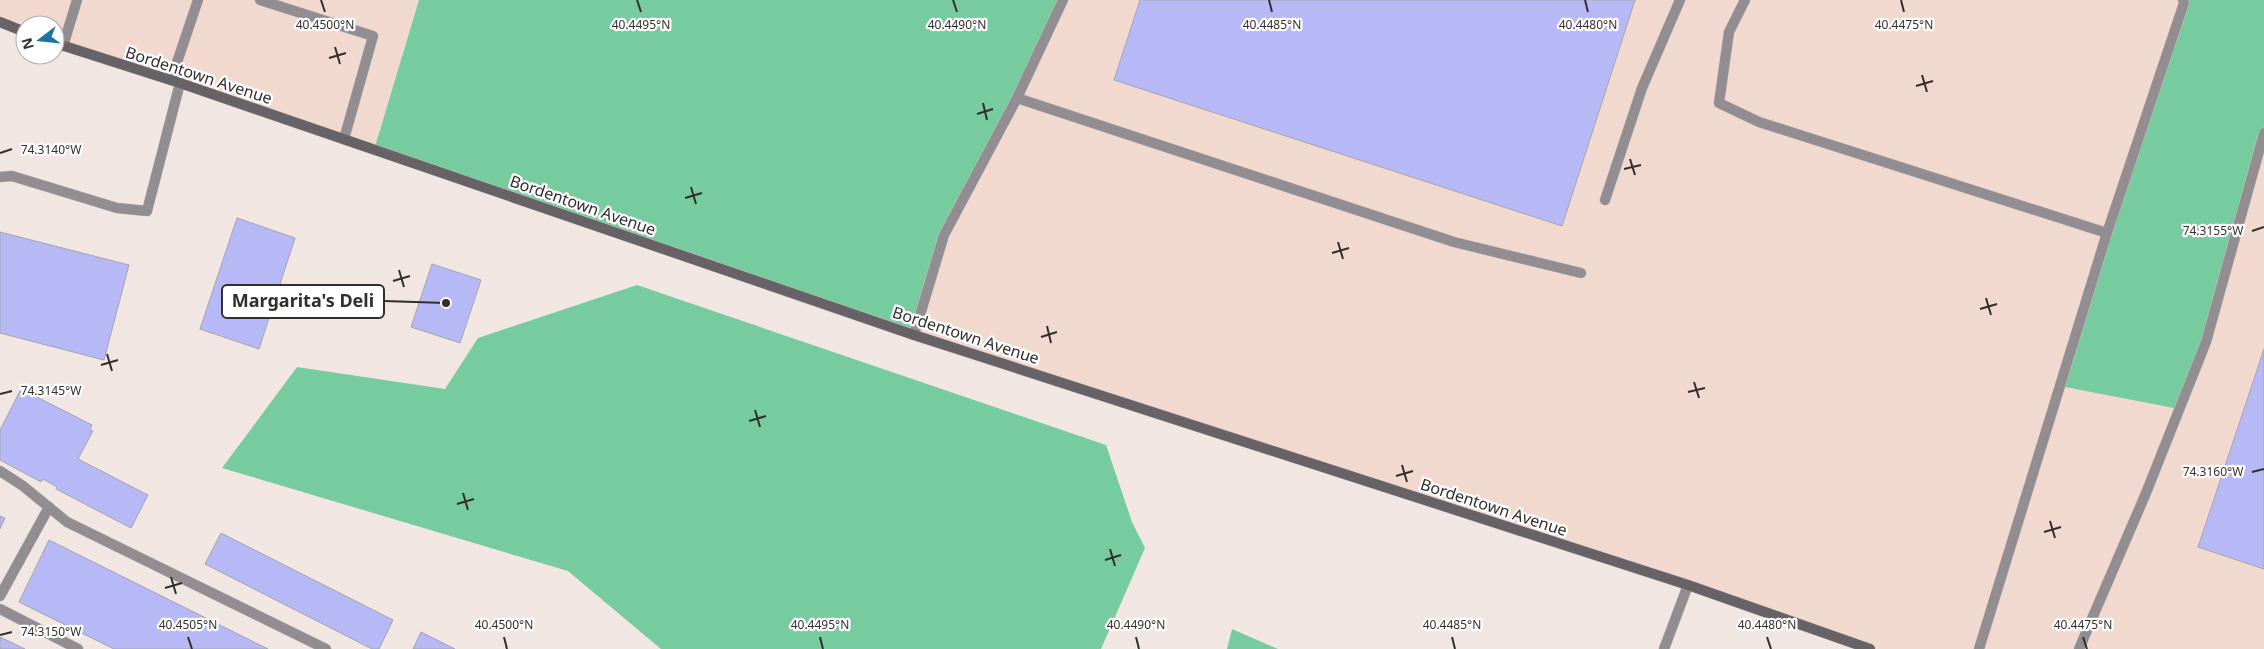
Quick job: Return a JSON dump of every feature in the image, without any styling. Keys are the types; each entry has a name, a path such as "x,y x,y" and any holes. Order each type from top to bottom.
{"street":[{"path":"0,22 15,28"},
{"name":"Bordentown Avenue","path":"65,46 175,81 914,335 1688,585 1870,649"}],"lane":[{"path":"65,29 77,0"},
{"path":"0,177 12,176 117,208 148,211 175,81 198,0"},
{"path":"260,0 373,36 344,139"},
{"path":"914,335 944,235 1017,98 1063,0"},
{"path":"1605,200 1642,88 1680,0"},
{"path":"1745,0 1729,32 1719,103 1759,122 2107,233"},
{"path":"1979,649 2107,233 2184,3 2182,0"},
{"path":"1017,98 1454,242 1581,273"},
{"path":"2079,649 2146,493 2206,342 2264,133"},
{"path":"0,471 24,486 67,522 326,649"},
{"path":"0,596 49,507"},
{"path":"1664,649 1688,585"},
{"path":"0,609 78,649"}],"shaded area":[{"path":"0,0 419,0 374,150 65,46 65,15 15,15 15,28 0,22"},
{"path":"1063,0 2264,0 2264,649 1870,649 914,335 944,235"}],"green space":[{"path":"419,0 1063,0 944,235 914,335 374,150"},
{"path":"2185,0 2264,0 2264,133 2206,342 2179,409 2060,386"},
{"path":"637,285 1106,445 1132,522 1145,548 1101,649 661,649 568,571 222,468 297,367 445,389 478,338"},
{"path":"1232,629 1278,649 1227,649"}],"building":[{"path":"1140,0 1635,0 1562,226 1114,80"},
{"path":"237,218 295,238 259,349 200,329"},
{"path":"0,232 129,265 104,360 0,333"},
{"path":"432,264 481,280 460,343 411,327"},
{"path":"2264,349 2264,569 2198,547"},
{"path":"20,391 26,394 27,392 92,425 90,430 93,431 78,459 148,495 131,528 56,489 57,487 43,479 41,482 0,460 0,430"},
{"path":"0,516 5,518 0,529"},
{"path":"221,533 393,620 379,649 372,649 205,564"},
{"path":"49,540 268,649 114,649 19,602"},
{"path":"421,632 455,649 413,649"},
{"path":"0,637 25,649 0,649"}],"place":[{"name":"Margarita's Deli","path":"446,303"}]}
